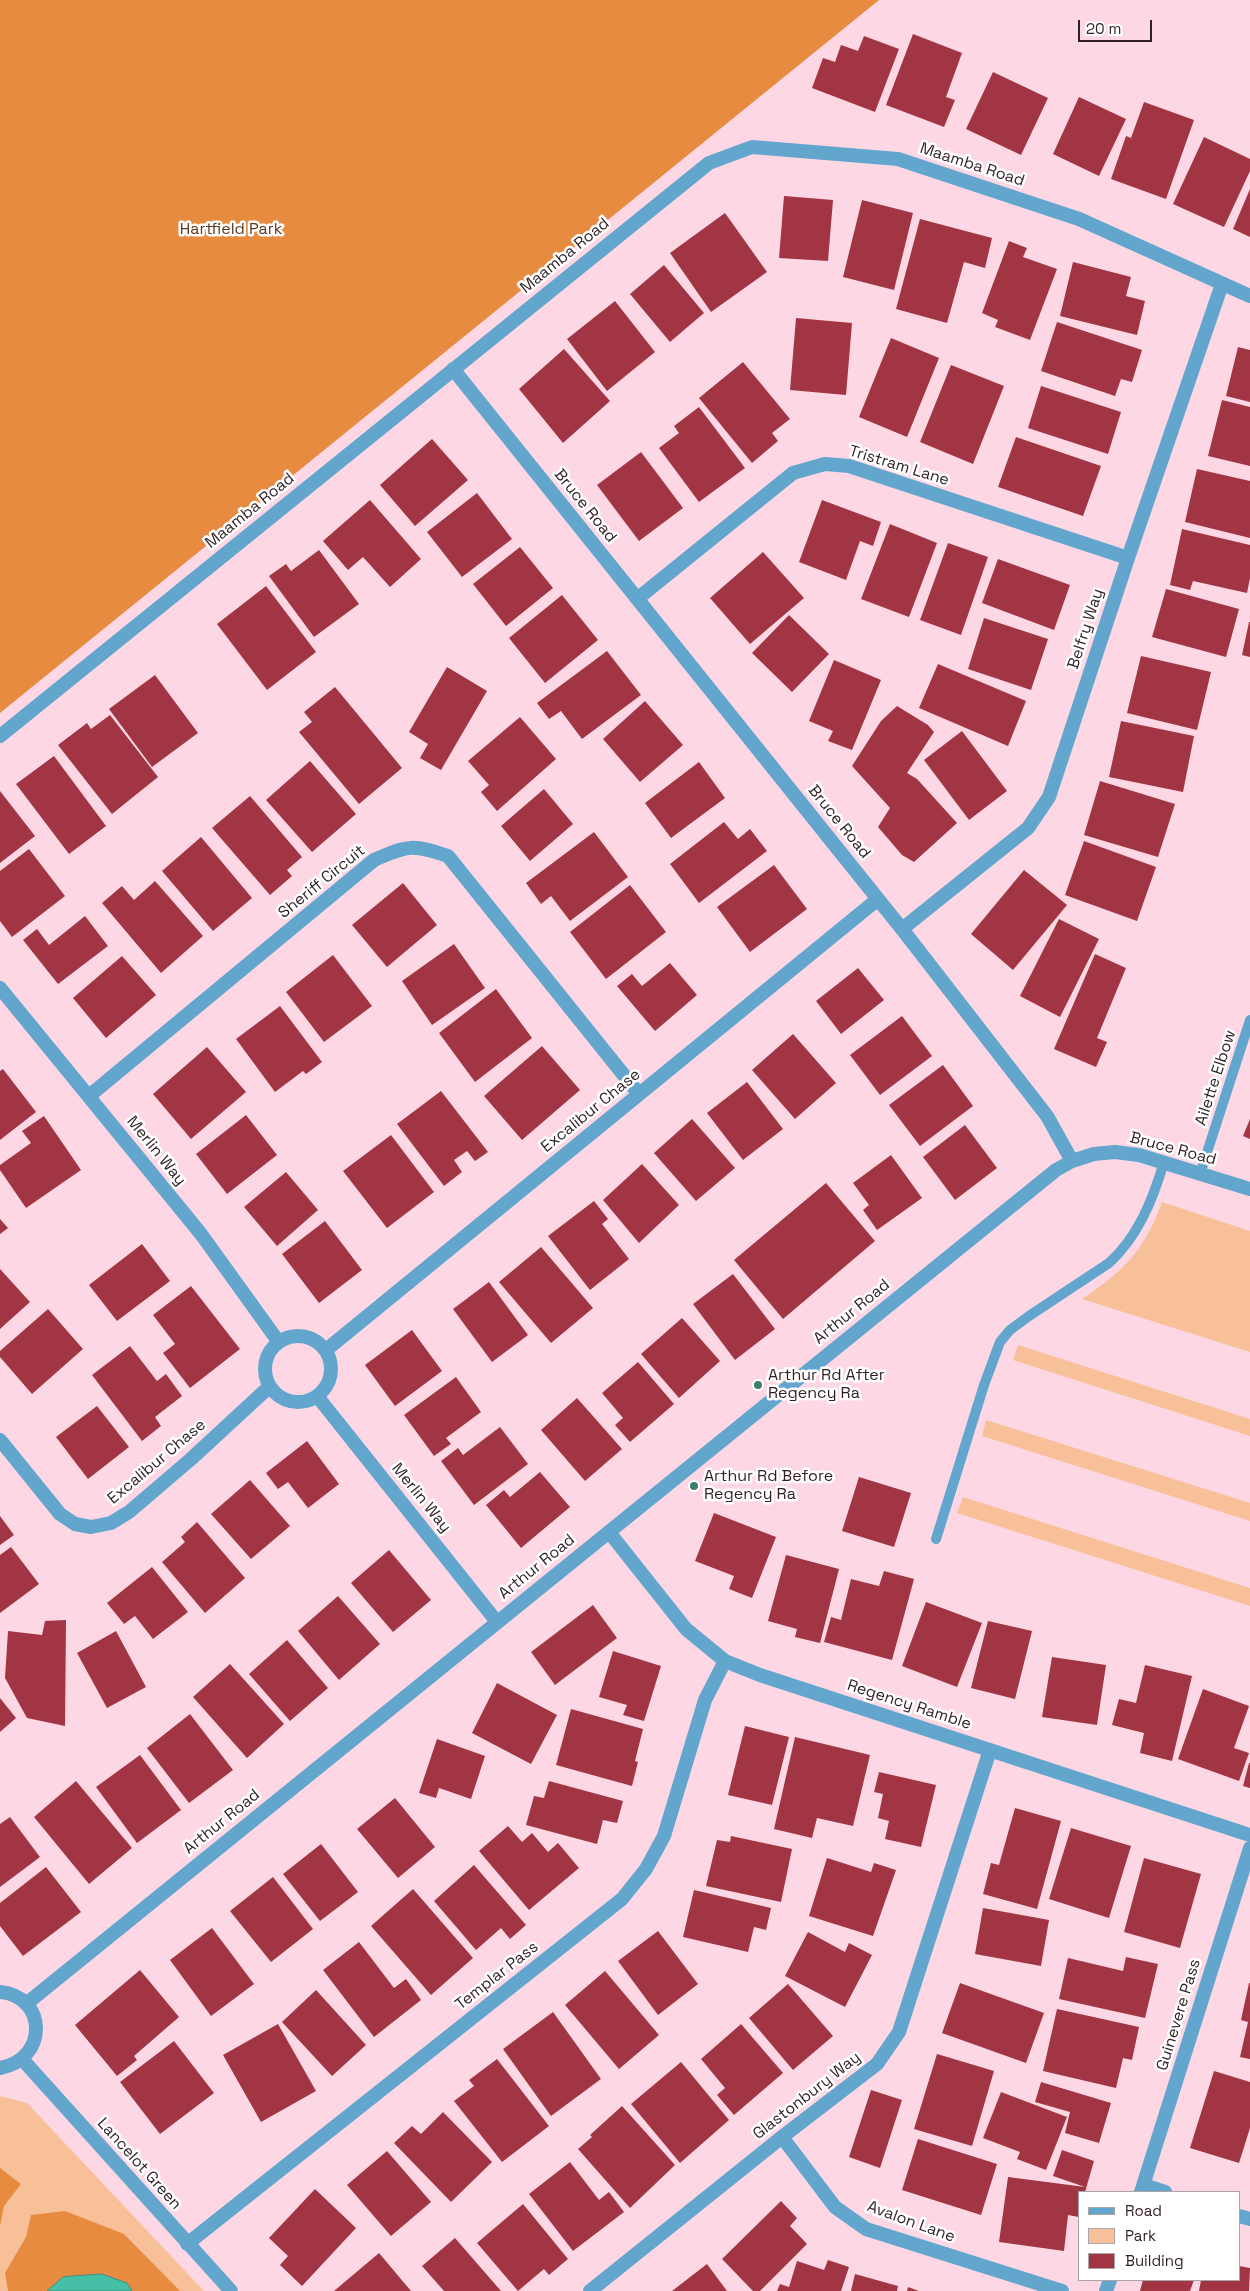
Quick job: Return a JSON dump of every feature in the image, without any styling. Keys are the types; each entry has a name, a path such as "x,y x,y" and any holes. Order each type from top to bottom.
{"street":[{"name":"Maamba Road","path":"0,736 709,163 752,147 898,159 1079,219 1250,296"},
{"name":"Belfry Way","path":"902,929 1028,828 1049,797 1128,558 1222,284"},
{"name":"Bruce Road","path":"453,369 902,929 1047,1116 1072,1161 1094,1154 1115,1152 1139,1155 1250,1189"},
{"name":"Tristram Lane","path":"637,599 793,473 825,464 849,466 1128,558"},
{"name":"Sheriff Circuit","path":"89,1096 374,860 408,846 431,850 448,856 639,1094"},
{"name":"Excalibur Chase","path":"326,1350 878,899"},
{"name":"Merlin Way","path":"0,988 201,1234 278,1341"},
{"name":"Arthur Road","path":"26,2004 1046,1177 1072,1161"},
{"path":"290,1336 304,1336 316,1341 326,1350 330,1362 330,1375 326,1387 317,1396 305,1401 291,1402 279,1396 269,1387 265,1375 265,1362 269,1350 278,1341 290,1336"},
{"name":"Excalibur Chase","path":"0,1440 60,1514 75,1524 91,1527 111,1523 129,1512 269,1387"},
{"name":"Merlin Way","path":"317,1396 497,1622"},
{"name":"Regency Ramble","path":"609,1532 686,1629 725,1661 760,1675 1250,1835"},
{"name":"Templar Pass","path":"188,2244 622,1899 646,1869 664,1836 705,1700 725,1661"},
{"name":"Glastonbury Way","path":"590,2291 782,2137 877,2064 899,2032 990,1750"},
{"name":"Guinevere Pass","path":"1143,2189 1250,1848"},
{"path":"0,1992 17,1997 26,2004 33,2014 36,2026 31,2050 12,2065 0,2068"},
{"name":"Lancelot Green","path":"22,2059 231,2291"},
{"name":"Avalon Lane","path":"782,2137 835,2207 866,2228 1062,2291"},
{"path":"1143,2189 1158,2191"}],"lane":[{"name":"Ailette Elbow","path":"1200,1174 1250,1020"},
{"path":"936,1540 984,1385 1000,1342 1010,1330 1029,1316 1120,1254 1140,1224 1158,1183 1164,1162"}],"green space":[{"name":"Hartfield Park","path":"0,0 879,0 0,713"},
{"path":"1162,1202 1250,1231 1250,1352 1082,1299 1097,1289 1131,1258 1148,1234"},
{"path":"1018,1345 1250,1419 1250,1436 1013,1360"},
{"path":"986,1420 1250,1503 1250,1521 982,1436"},
{"path":"963,1497 1250,1588 1250,1606 957,1513"},
{"path":"0,2096 27,2103 204,2291 0,2291"},
{"path":"0,2168 21,2184 4,2206 0,2226"},
{"path":"65,2211 124,2234 180,2291 8,2291 5,2273 26,2237 31,2215"}],"shaded area":[{"path":"102,2274 127,2283 132,2291 47,2291 63,2277"}],"building":[{"path":"913,34 962,53 946,97 955,100 944,127 886,105"},
{"path":"864,36 899,49 875,112 812,88 823,58 835,62 841,45 858,51"},
{"path":"993,72 1048,98 1021,155 966,129"},
{"path":"1079,97 1126,119 1099,176 1053,154"},
{"path":"1144,102 1194,120 1166,199 1111,179 1126,136 1131,138"},
{"path":"1204,137 1250,159 1250,171 1224,227 1173,204"},
{"path":"1250,189 1250,237 1233,229"},
{"path":"784,196 833,200 828,261 779,258"},
{"path":"862,200 913,213 894,290 843,277"},
{"path":"725,213 767,272 711,312 670,253"},
{"path":"920,219 992,238 985,268 964,262 947,323 896,309"},
{"path":"1009,241 1027,248 1023,257 1057,269 1030,340 995,327 998,320 982,313"},
{"path":"1073,262 1131,277 1126,296 1145,301 1137,335 1060,316"},
{"path":"664,265 704,313 670,342 630,294"},
{"path":"615,301 655,352 607,391 567,339"},
{"path":"796,318 852,323 846,395 790,390"},
{"path":"1057,322 1142,350 1132,382 1121,379 1115,396 1041,371"},
{"path":"891,338 939,358 907,437 859,417"},
{"path":"1238,347 1250,350 1250,402 1226,396"},
{"path":"564,349 610,401 563,443 519,389"},
{"path":"743,362 790,419 772,433 778,441 752,463 699,398"},
{"path":"951,365 1004,386 973,464 920,442"},
{"path":"1041,386 1121,412 1108,454 1028,428"},
{"path":"1222,400 1250,407 1250,466 1208,456"},
{"path":"699,407 745,468 699,502 659,448 679,433 674,426"},
{"path":"1016,437 1101,466 1083,516 998,487"},
{"path":"432,439 468,480 415,526 380,485"},
{"path":"641,452 683,508 639,541 597,485"},
{"path":"1197,469 1250,481 1250,538 1185,522"},
{"path":"477,493 512,539 462,577 427,532"},
{"path":"370,500 421,559 390,587 363,557 348,570 323,541"},
{"path":"822,500 881,522 873,546 860,541 846,580 799,562"},
{"path":"890,524 937,543 909,617 861,599"},
{"path":"1182,529 1250,545 1250,578 1247,593 1193,581 1190,590 1170,585"},
{"path":"948,543 988,557 961,635 920,620"},
{"path":"520,547 553,588 506,626 473,584"},
{"path":"319,550 359,604 314,637 269,576 286,564 291,571"},
{"path":"763,552 804,598 750,644 710,598"},
{"path":"998,559 1070,585 1054,630 982,603"},
{"path":"266,586 316,652 267,690 217,624"},
{"path":"1166,589 1239,609 1226,657 1152,637"},
{"path":"562,595 598,640 545,683 509,638"},
{"path":"789,615 829,654 792,692 752,653"},
{"path":"984,618 1048,639 1031,690 968,669"},
{"path":"1250,622 1250,657 1242,655"},
{"path":"607,651 641,695 582,739 561,711 549,719 537,703"},
{"path":"1141,656 1211,672 1197,730 1127,713"},
{"path":"834,660 881,680 852,750 828,741 833,731 809,721"},
{"path":"938,664 1026,701 1008,746 919,708"},
{"path":"447,667 487,691 441,770 420,758 428,744 409,732"},
{"path":"155,675 198,733 152,767 109,709"},
{"path":"335,687 402,768 359,804 299,732 312,722 304,712"},
{"path":"645,701 683,745 640,782 603,739"},
{"path":"897,706 928,725 934,732 907,773 917,779 957,823 914,862 902,855 878,827 890,808 852,766 881,721"},
{"path":"110,715 158,777 112,814 58,745 87,723 91,729"},
{"path":"520,717 556,759 497,811 481,792 489,785 468,761"},
{"path":"1121,721 1194,736 1183,792 1109,777"},
{"path":"962,731 1007,791 969,820 924,760"},
{"path":"54,756 106,826 69,854 16,784"},
{"path":"310,761 356,814 312,852 266,800"},
{"path":"699,762 725,798 671,838 645,803"},
{"path":"1100,781 1175,804 1158,857 1084,835"},
{"path":"544,789 573,824 530,861 501,826"},
{"path":"0,791 35,836 0,863"},
{"path":"250,796 302,857 287,870 292,876 270,895 212,828"},
{"path":"724,822 738,839 750,829 767,851 699,903 670,864"},
{"path":"594,832 628,877 570,921 551,896 541,904 526,883"},
{"path":"201,837 252,898 213,931 162,871"},
{"path":"1084,841 1156,867 1137,921 1065,895"},
{"path":"29,849 65,896 12,937 0,921 0,871"},
{"path":"774,865 807,909 750,952 717,907"},
{"path":"1024,870 1067,905 1013,970 971,934"},
{"path":"155,881 203,936 161,973 102,903 122,886 134,900"},
{"path":"403,883 437,925 387,967 352,925"},
{"path":"630,885 666,932 606,979 570,932"},
{"path":"85,916 108,946 58,984 23,940 37,929 49,945"},
{"path":"1059,919 1099,939 1060,1017 1020,996"},
{"path":"454,944 485,988 432,1025 402,981"},
{"path":"1095,954 1126,968 1097,1038 1107,1042 1096,1067 1054,1049"},
{"path":"333,955 372,1006 324,1042 286,992"},
{"path":"122,956 156,995 106,1038 73,998"},
{"path":"670,963 697,995 655,1031 617,986 632,974 642,986"},
{"path":"858,968 884,1000 841,1034 816,1001"},
{"path":"496,989 532,1038 475,1082 439,1033"},
{"path":"280,1006 322,1062 306,1074 303,1071 275,1092 236,1039"},
{"path":"902,1016 932,1056 880,1095 850,1055"},
{"path":"793,1034 836,1083 795,1119 752,1070"},
{"path":"542,1046 580,1090 522,1140 484,1096"},
{"path":"207,1047 246,1092 191,1139 153,1094"},
{"path":"943,1065 973,1106 920,1146 889,1105"},
{"path":"3,1069 36,1112 0,1140 0,1071"},
{"path":"747,1082 783,1129 743,1160 707,1113"},
{"path":"441,1091 488,1152 475,1161 467,1151 454,1160 462,1172 444,1186 397,1124"},
{"path":"246,1115 277,1155 227,1194 196,1154"},
{"path":"44,1116 81,1170 26,1208 0,1170 0,1165 31,1143 22,1131"},
{"path":"692,1119 735,1168 696,1201 654,1153"},
{"path":"1250,1119 1250,1139 1243,1136"},
{"path":"965,1125 997,1168 955,1200 923,1157"},
{"path":"391,1135 434,1192 387,1228 343,1171"},
{"path":"891,1155 922,1198 877,1230 863,1210 869,1205 853,1183"},
{"path":"642,1164 679,1205 639,1243 603,1200"},
{"path":"286,1172 318,1210 277,1246 244,1207"},
{"path":"826,1183 875,1241 783,1319 734,1260"},
{"path":"594,1201 608,1219 602,1224 629,1259 590,1290 548,1236"},
{"path":"0,1219 8,1228 0,1234"},
{"path":"325,1221 362,1270 319,1303 282,1254"},
{"path":"142,1244 170,1281 117,1321 89,1285"},
{"path":"541,1247 593,1308 551,1343 499,1282"},
{"path":"0,1269 30,1302 0,1329"},
{"path":"733,1274 775,1329 735,1360 693,1304"},
{"path":"489,1282 528,1335 492,1362 453,1309"},
{"path":"191,1286 240,1349 190,1388 163,1353 175,1344 153,1315"},
{"path":"48,1309 83,1349 32,1394 0,1357 0,1351"},
{"path":"682,1318 720,1361 679,1398 641,1354"},
{"path":"412,1330 442,1371 395,1406 365,1365"},
{"path":"130,1346 157,1381 166,1374 182,1396 155,1417 161,1426 142,1441 92,1375"},
{"path":"638,1362 674,1404 630,1442 615,1425 623,1418 602,1393"},
{"path":"456,1377 481,1412 446,1438 451,1444 434,1456 404,1415"},
{"path":"577,1398 622,1449 585,1481 541,1430"},
{"path":"97,1406 129,1447 88,1479 56,1437"},
{"path":"500,1427 528,1464 474,1505 441,1461 458,1448 463,1455"},
{"path":"307,1441 339,1484 308,1508 288,1482 278,1489 266,1473"},
{"path":"540,1472 570,1507 521,1548 486,1505 504,1490 510,1497"},
{"path":"859,1477 911,1493 894,1547 842,1531"},
{"path":"250,1480 290,1526 251,1559 211,1514"},
{"path":"714,1513 776,1537 752,1598 729,1589 734,1576 695,1561"},
{"path":"0,1516 14,1535 0,1545"},
{"path":"197,1522 245,1578 205,1613 162,1562 185,1542 181,1537"},
{"path":"11,1547 39,1584 0,1613 0,1555"},
{"path":"389,1550 431,1600 393,1632 351,1583"},
{"path":"786,1555 839,1569 820,1643 795,1637 797,1629 768,1621"},
{"path":"152,1567 188,1612 153,1639 135,1616 124,1624 107,1603"},
{"path":"884,1571 914,1579 892,1660 824,1642 831,1617 841,1620 851,1579 879,1586"},
{"path":"338,1596 380,1644 339,1680 298,1631"},
{"path":"926,1602 982,1623 957,1687 902,1666"},
{"path":"593,1605 617,1638 555,1685 531,1652"},
{"path":"66,1620 65,1726 27,1718 5,1678 8,1631 42,1635 45,1621"},
{"path":"988,1621 1032,1631 1015,1699 971,1688"},
{"path":"116,1631 146,1687 107,1708 77,1653"},
{"path":"287,1640 328,1688 290,1721 249,1674"},
{"path":"613,1651 661,1666 644,1721 623,1715 627,1705 599,1697"},
{"path":"1052,1657 1106,1665 1097,1725 1042,1717"},
{"path":"230,1664 284,1724 247,1758 193,1697"},
{"path":"1145,1665 1192,1676 1172,1761 1140,1753 1144,1733 1112,1725 1119,1699 1136,1703"},
{"path":"497,1683 557,1715 531,1764 472,1733"},
{"path":"1203,1689 1249,1706 1234,1748 1249,1753 1239,1781 1178,1759"},
{"path":"0,1698 16,1718 0,1732"},
{"path":"571,1709 643,1729 635,1761 638,1762 632,1786 556,1765"},
{"path":"190,1714 233,1770 189,1803 147,1748"},
{"path":"745,1726 789,1737 772,1805 728,1795"},
{"path":"795,1737 870,1755 853,1826 817,1818 812,1838 774,1829"},
{"path":"437,1739 485,1756 471,1799 439,1788 436,1798 419,1793"},
{"path":"140,1755 181,1810 137,1843 96,1787"},
{"path":"1250,1763 1250,1788 1243,1786"},
{"path":"879,1772 936,1785 921,1847 885,1839 889,1821 878,1818 883,1794 874,1792"},
{"path":"76,1781 132,1848 89,1884 34,1817"},
{"path":"549,1781 623,1801 617,1823 603,1820 597,1844 526,1825 534,1796 544,1798"},
{"path":"395,1798 435,1847 398,1878 357,1829"},
{"path":"1015,1808 1061,1821 1037,1909 983,1894 991,1863 999,1865"},
{"path":"10,1817 40,1857 0,1887 0,1824"},
{"path":"508,1826 522,1842 532,1833 548,1852 558,1843 579,1868 529,1910 479,1851"},
{"path":"1071,1828 1131,1846 1109,1918 1049,1899"},
{"path":"731,1836 792,1849 781,1902 706,1886 717,1840 730,1842"},
{"path":"321,1844 358,1892 320,1921 283,1874"},
{"path":"827,1858 871,1872 874,1863 896,1870 873,1936 809,1916"},
{"path":"1144,1858 1201,1874 1180,1948 1124,1932"},
{"path":"474,1865 526,1925 510,1939 501,1928 476,1950 434,1901"},
{"path":"46,1867 81,1912 23,1956 0,1926 0,1903"},
{"path":"273,1877 313,1929 271,1962 230,1911"},
{"path":"413,1889 473,1958 431,1995 371,1926"},
{"path":"694,1890 771,1908 766,1930 754,1927 748,1952 683,1937"},
{"path":"983,1908 1049,1920 1041,1966 975,1954"},
{"path":"212,1928 254,1984 211,2016 170,1960"},
{"path":"658,1931 698,1984 658,2015 618,1961"},
{"path":"808,1932 845,1952 849,1943 872,1955 845,2007 785,1976"},
{"path":"359,1942 394,1988 406,1979 421,2000 374,2037 323,1970"},
{"path":"1126,1957 1158,1964 1145,2018 1059,1999 1068,1958 1123,1971"},
{"path":"140,1970 179,2017 134,2056 137,2060 117,2076 75,2025"},
{"path":"605,1971 659,2035 619,2069 565,2005"},
{"path":"960,1983 1044,2013 1026,2063 942,2033"},
{"path":"1249,1983 1250,2059 1240,2057 1248,2022 1241,2020"},
{"path":"788,1984 833,2036 793,2070 749,2018"},
{"path":"316,1990 366,2045 332,2076 282,2022"},
{"path":"1057,2009 1139,2027 1132,2060 1123,2058 1116,2088 1043,2071"},
{"path":"553,2012 601,2079 551,2116 503,2049"},
{"path":"278,2024 316,2091 261,2122 223,2055"},
{"path":"741,2024 783,2073 734,2115 717,2095 725,2088 701,2059"},
{"path":"174,2041 214,2093 160,2134 120,2082"},
{"path":"937,2054 994,2071 972,2146 914,2129"},
{"path":"497,2059 549,2126 502,2162 454,2101 474,2086 469,2080"},
{"path":"681,2062 729,2120 680,2163 631,2104"},
{"path":"1214,2071 1250,2082 1250,2128 1239,2163 1190,2148"},
{"path":"1041,2082 1111,2103 1099,2143 1065,2133 1070,2112 1035,2102"},
{"path":"871,2090 902,2100 880,2168 849,2157"},
{"path":"1001,2092 1067,2117 1046,2170 1017,2159 1020,2152 983,2138"},
{"path":"622,2106 675,2165 630,2208 578,2149 592,2137 590,2135"},
{"path":"443,2112 492,2162 451,2202 394,2143 412,2126 421,2134"},
{"path":"918,2139 997,2164 981,2215 902,2190"},
{"path":"1062,2150 1094,2161 1085,2191 1078,2191 1078,2217 1068,2215 1064,2251 999,2242 1008,2177 1085,2187 1053,2176"},
{"path":"387,2151 431,2202 391,2236 347,2185"},
{"path":"570,2162 599,2200 609,2192 624,2212 573,2251 529,2194"},
{"path":"315,2189 356,2228 302,2286 280,2265 288,2256 269,2238"},
{"path":"781,2201 797,2218 790,2226 807,2244 760,2291 753,2291 722,2259"},
{"path":"523,2204 568,2259 549,2275 544,2269 518,2291 477,2243"},
{"path":"455,2238 501,2291 444,2291 422,2266"},
{"path":"379,2253 411,2291 334,2291"},
{"path":"828,2260 849,2267 841,2291 777,2291 780,2284 789,2287 797,2261 824,2270"},
{"path":"707,2264 727,2291 672,2291"},
{"path":"1240,2266 1250,2268 1249,2291 1199,2291 1201,2281 1240,2281"},
{"path":"855,2274 898,2286 897,2291 851,2291"},
{"path":"1143,2281 1194,2281 1190,2291 1140,2291"},
{"path":"908,2287 919,2291 907,2291"}],"place":[{"name":"Arthur Rd After Regency Ra","path":"758,1385"},
{"name":"Arthur Rd Before Regency Ra","path":"694,1486"}]}
